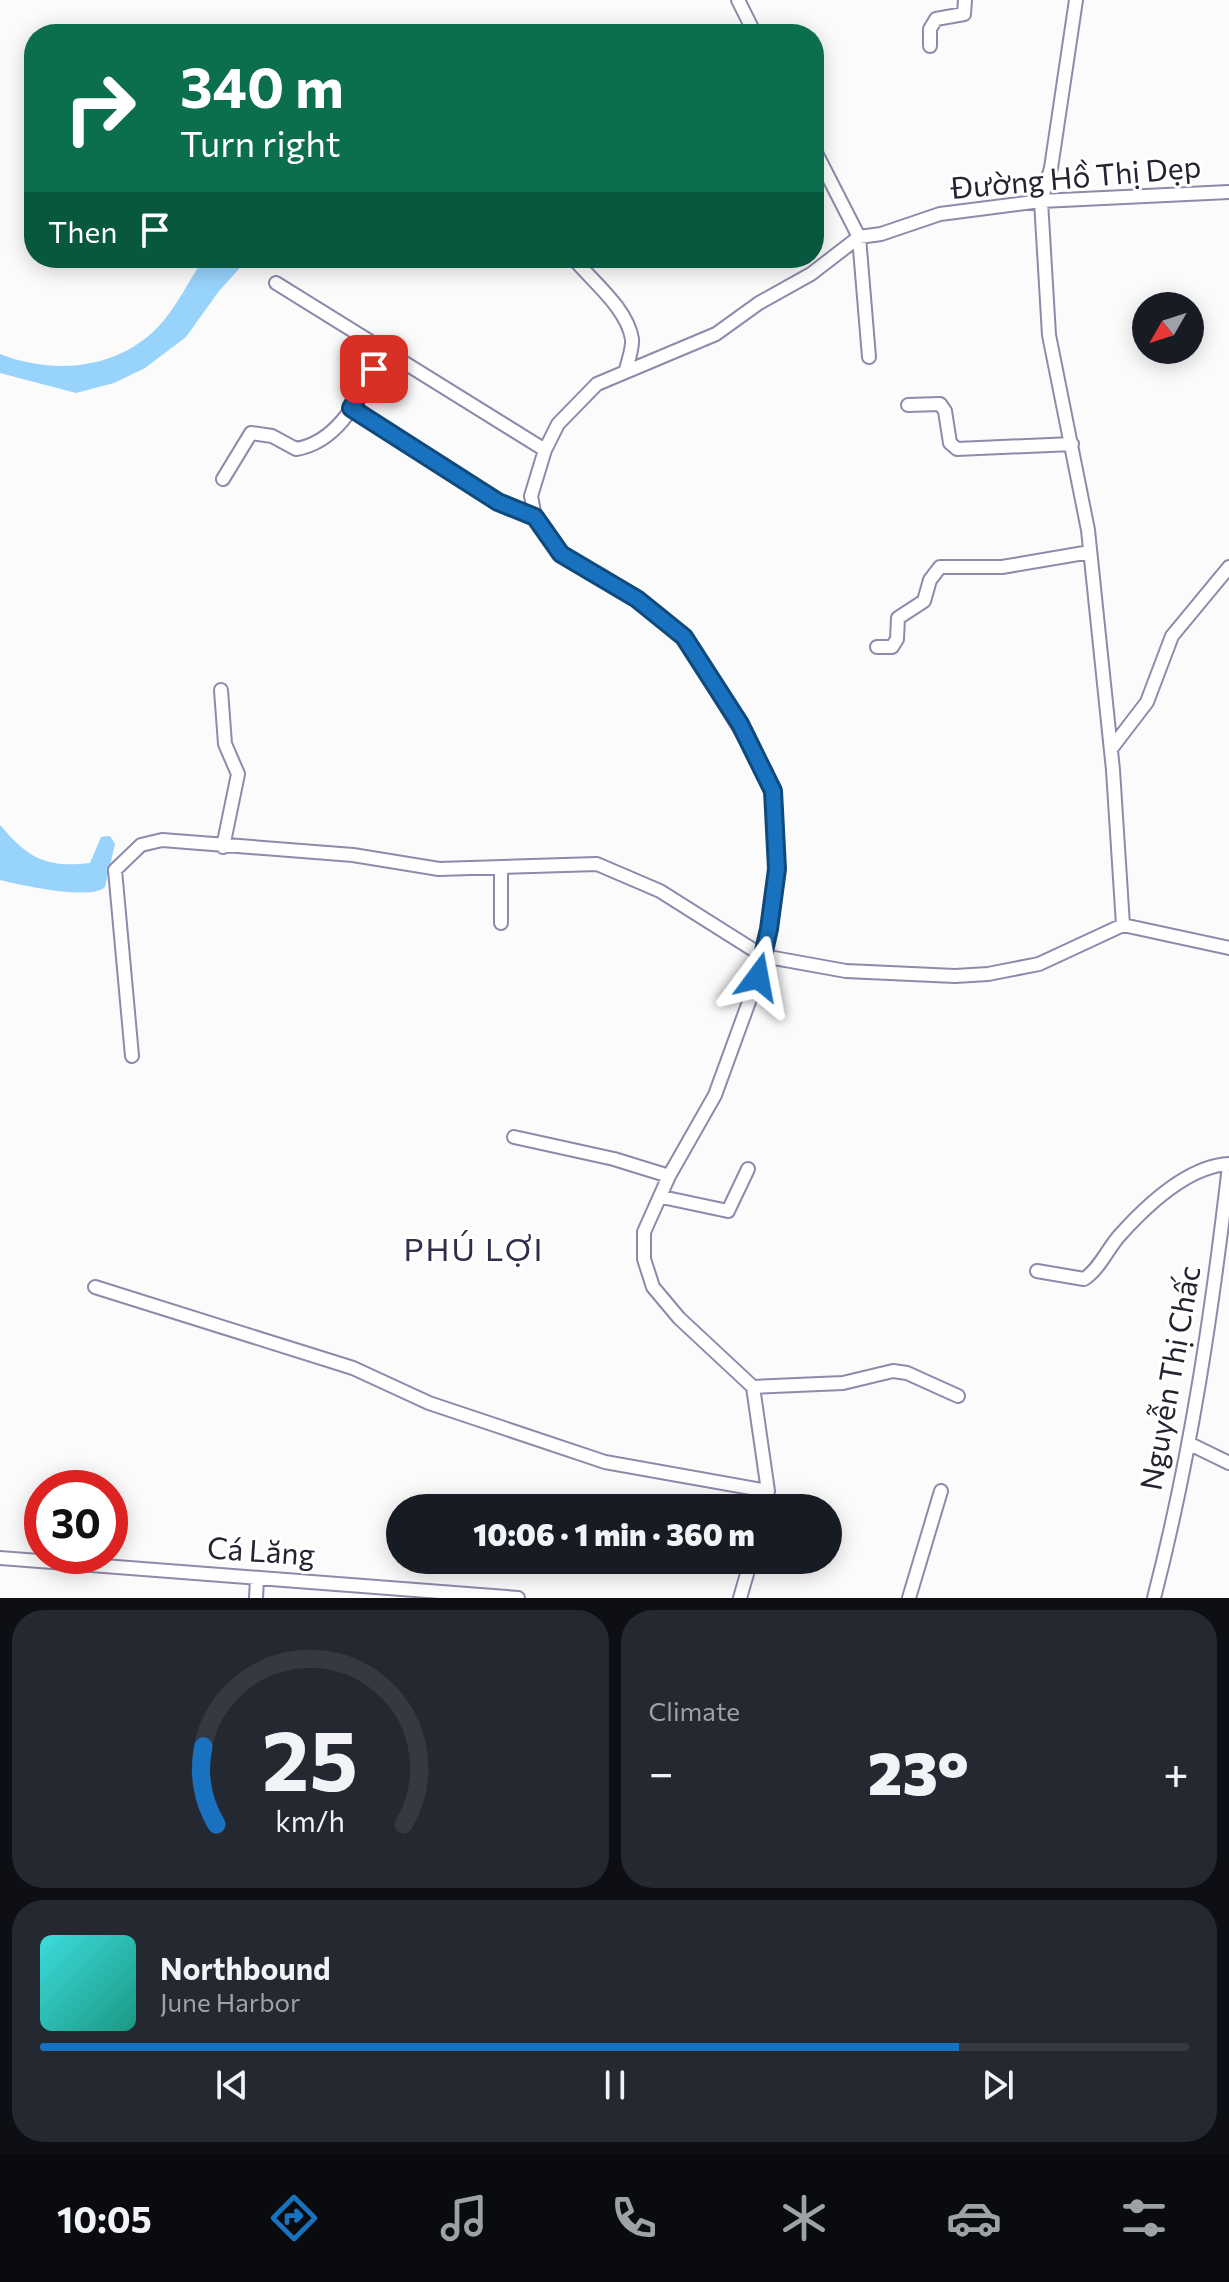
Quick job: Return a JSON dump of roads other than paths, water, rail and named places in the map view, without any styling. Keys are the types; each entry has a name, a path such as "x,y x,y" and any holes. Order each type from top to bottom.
{"street":[{"path":"738,0 750,24"},
{"path":"930,46 934,22 964,14 965,0"},
{"path":"1076,0 1051,168 1041,201 1049,335 1090,552 1111,749 1123,925"},
{"path":"824,169 859,237 869,357"},
{"name":"Đường Hồ Thị Dẹp","path":"824,264 859,237 881,234 940,214 1041,201 1229,192"},
{"path":"582,268 612,302 625,323 632,341 626,370"},
{"name":"Đường Hồ Thị Dẹp","path":"535,517 531,496 545,450 571,409 597,384 716,334 759,303 819,268"},
{"path":"276,283 545,450"},
{"path":"223,479 251,433 272,436 296,449 309,447 337,428 385,350"},
{"path":"908,405 940,404 945,411 950,443 957,449 1072,444"},
{"path":"351,408 498,502 535,517 561,554 637,599 684,637 766,772 776,812 777,869 763,956 715,1095 669,1176 644,1232 644,1259 653,1287 679,1318 753,1387 767,1494"},
{"path":"877,647 892,647 897,639 898,618 924,601 930,580 940,567 1002,567 1090,552"},
{"path":"1111,749 1147,702 1172,636 1229,567"},
{"path":"221,690 225,744 238,774 223,847"},
{"path":"132,1056 115,870 141,845 162,840 353,855 439,869 597,864 660,891 763,956 846,971 955,976 988,974 1039,964 1123,925 1229,948"},
{"path":"501,867 501,923"},
{"path":"514,1137 614,1159 669,1176"},
{"path":"1037,1271 1070,1280 1084,1279 1120,1235 1156,1201 1204,1167 1229,1165"},
{"name":"Nguyễn Thị Chấc","path":"1154,1598 1190,1444 1211,1318 1229,1165"},
{"path":"662,1197 728,1211 748,1169"},
{"path":"95,1287 353,1368 429,1403 605,1462 768,1491"},
{"path":"753,1387 843,1383 893,1371 907,1373 958,1396"},
{"path":"1190,1444 1229,1463"},
{"path":"909,1598 941,1491"},
{"name":"Cá Lăng","path":"0,1558 518,1598"},
{"path":"740,1598 747,1574"},
{"path":"256,1598 257,1578"}],"water":[{"path":"199,268 240,268 186,337 145,368 114,383 76,393 0,373 0,354 46,365 69,366 113,357 134,347 168,315"},
{"path":"0,825 20,846 39,859 61,864 90,863 101,837 110,836 115,844 105,887 86,893 71,892 0,880"}],"district":[{"name":"PHÚ LỢI","path":"474,1250"}]}
